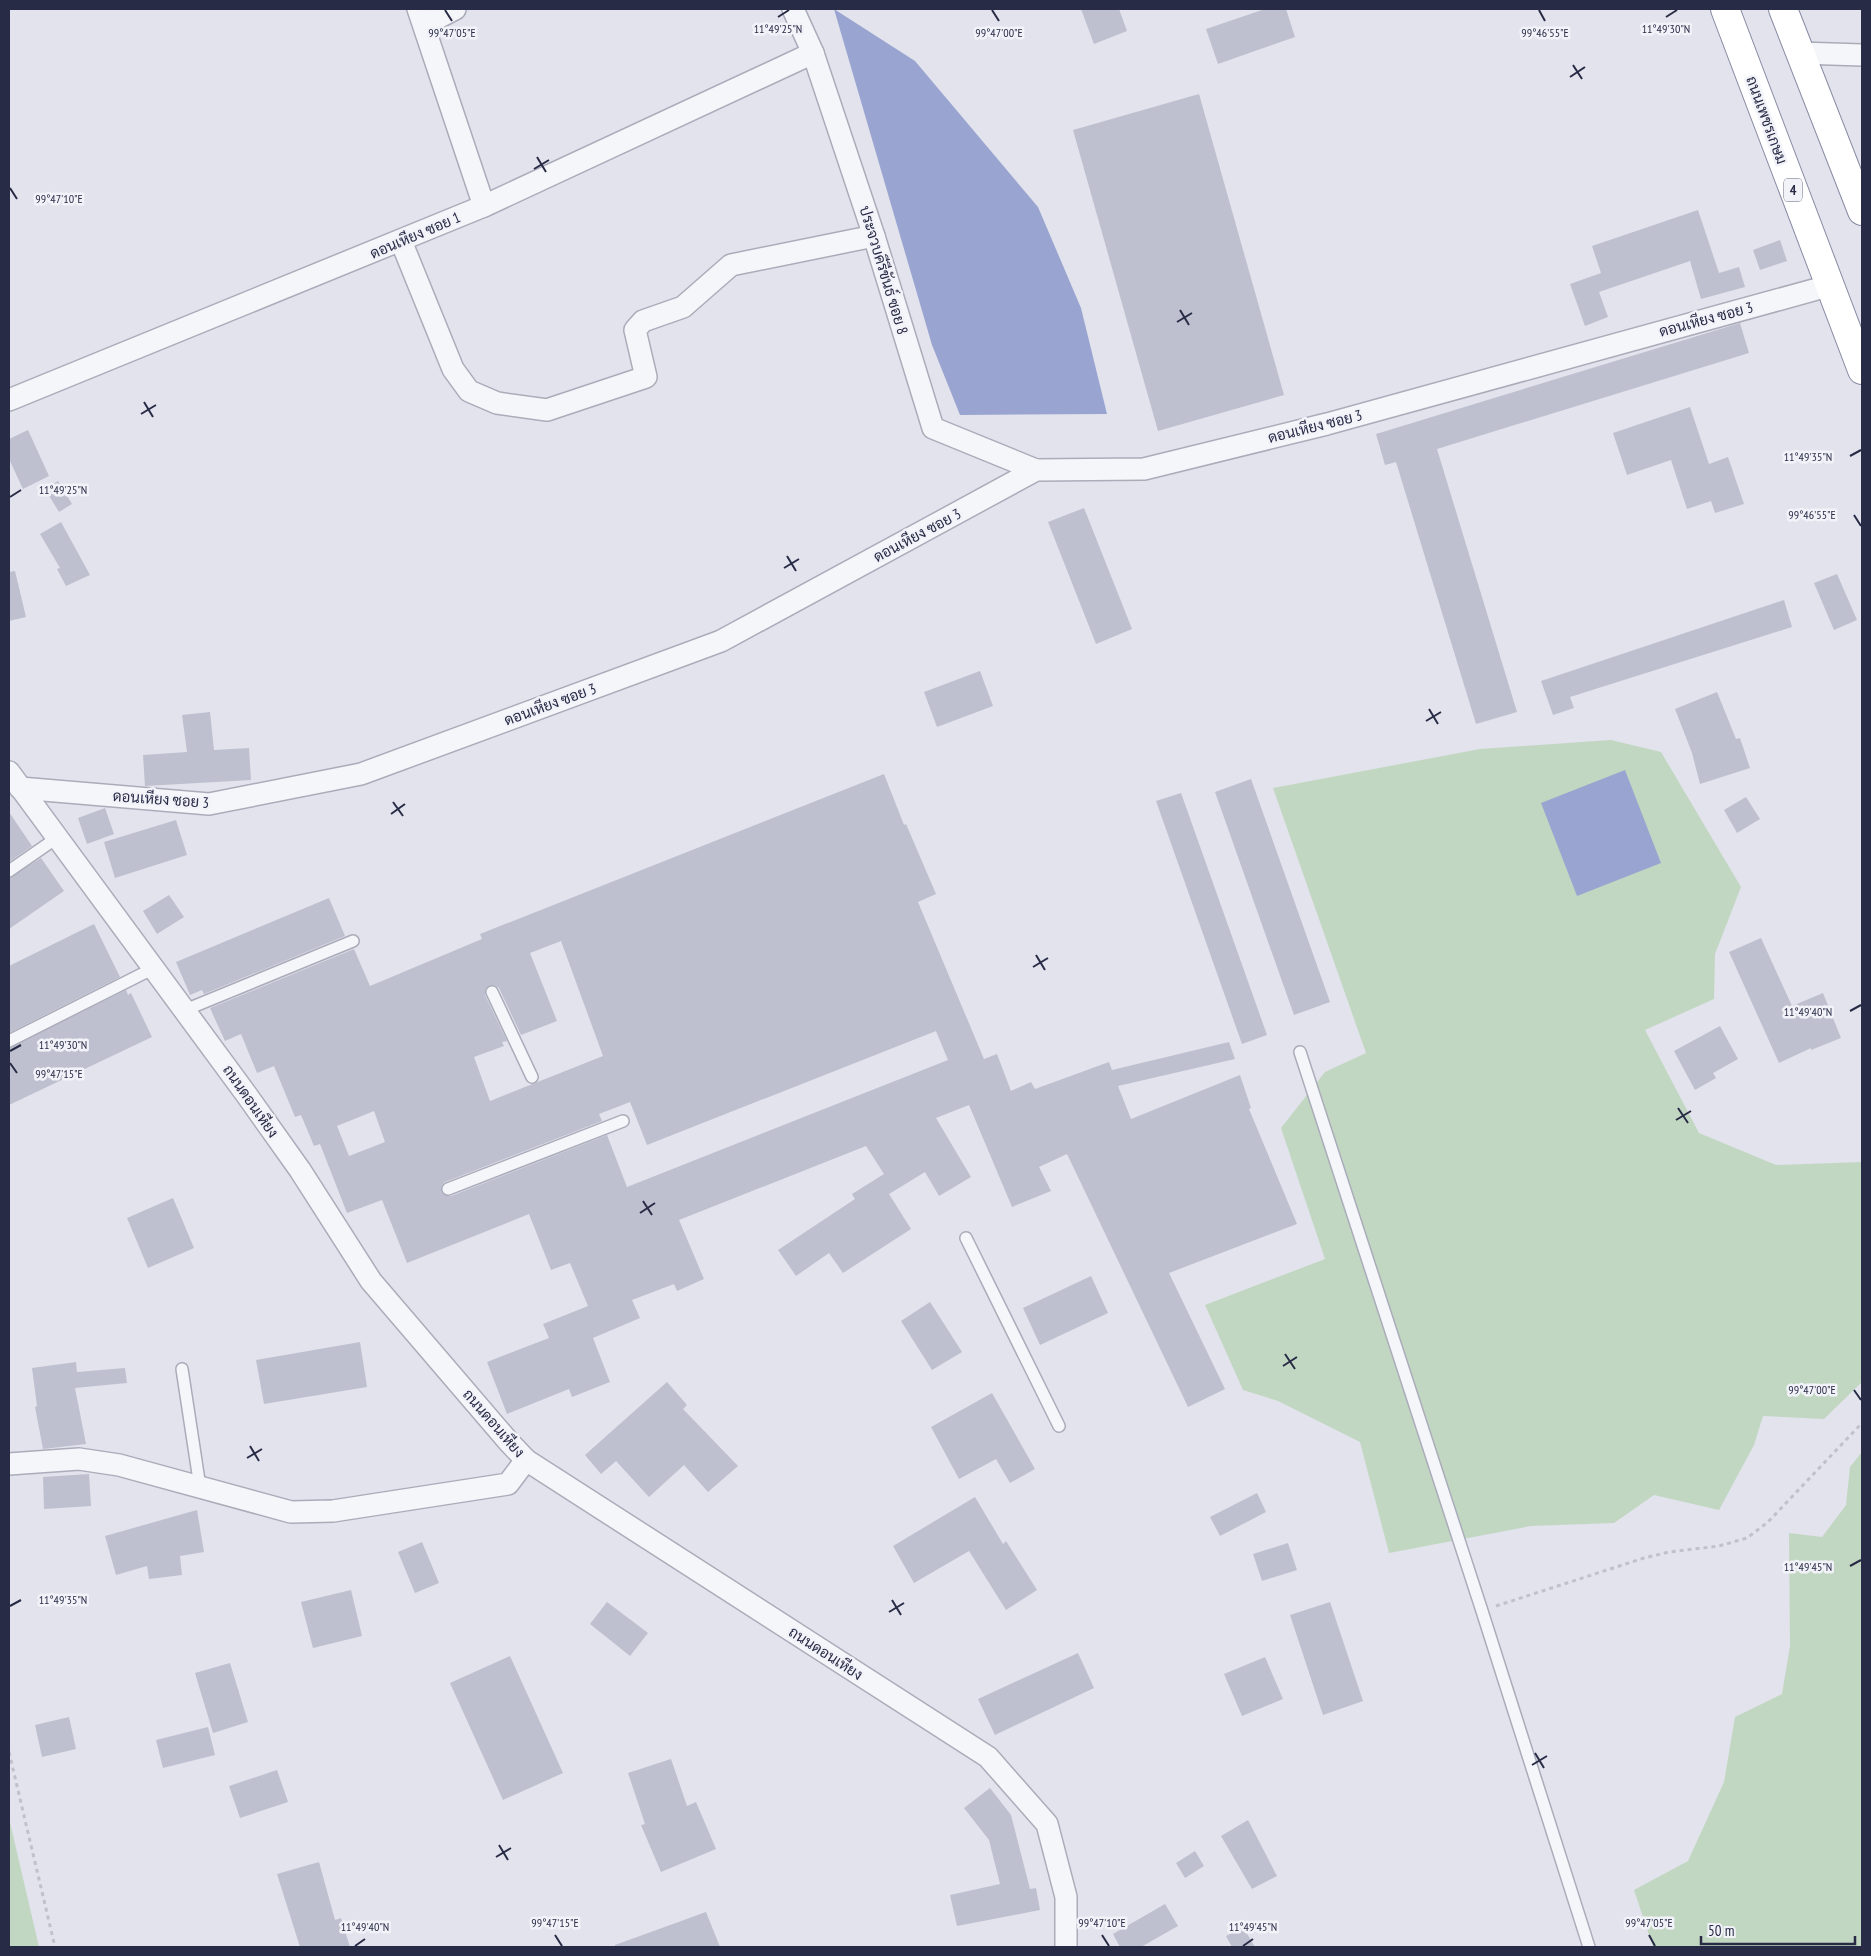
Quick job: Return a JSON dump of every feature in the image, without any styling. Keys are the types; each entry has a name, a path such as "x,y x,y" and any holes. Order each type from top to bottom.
{"highway":[{"name":"ถนนเพชรเกษม","path":"1725,9 1828,286 1862,370"},
{"path":"1783,9 1860,199"}],"street":[{"path":"455,9 421,17 484,206"},
{"name":"ประจวบคีรีขันธ์ ซอย 8","path":"793,9 813,53 874,236 933,428 1036,470"},
{"name":"ดอนเหียง ซอย 1","path":"9,400 484,206 813,53"},
{"path":"1800,53 1862,54"},
{"path":"401,241 453,369 469,391 497,403 547,410 646,377 635,330 643,321 683,307 731,266 874,236"},
{"name":"ดอนเหียง ซอย 3","path":"14,780 209,804 361,774 721,641 1036,470 1144,469 1327,424 1828,286"},
{"name":"ถนนดอนเหียง","path":"14,780 186,1010 300,1170 371,1281 526,1460 988,1757 1047,1824 1066,1897 1066,1947"},
{"path":"9,1464 79,1459 119,1465 291,1512 333,1511 508,1484 526,1460"}],"lane":[{"path":"9,871 58,837"},
{"path":"186,1010 353,941"},
{"path":"9,1041 154,968"},
{"path":"492,992 532,1077"},
{"path":"1300,1052 1589,1947"},
{"path":"448,1189 623,1121"},
{"path":"966,1238 1059,1426"},
{"path":"182,1369 200,1487"}],"path":[{"path":"1482,1611 1644,1558 1669,1552 1727,1544 1747,1538 1768,1522 1862,1423"},
{"path":"9,1752 55,1947"}],"green space":[{"path":"1611,740 1661,752 1741,887 1715,954 1714,999 1645,1030 1699,1133 1776,1165 1862,1162 1862,1382 1824,1419 1763,1416 1754,1445 1719,1510 1654,1495 1614,1523 1531,1526 1389,1553 1360,1442 1278,1401 1243,1390 1205,1305 1325,1259 1281,1128 1325,1072 1366,1053 1273,788 1480,749"},
{"path":"1862,1452 1862,1947 1653,1947 1634,1890 1688,1861 1724,1782 1735,1717 1782,1694 1790,1646 1789,1533 1822,1537 1846,1505 1850,1467"},
{"path":"9,1818 39,1947 9,1947"}],"water":[{"path":"834,9 915,61 1038,207 1081,308 1107,414 960,415 932,345"},
{"path":"1625,770 1661,863 1577,896 1541,803"}],"building":[{"path":"1081,9 1119,9 1127,31 1094,44"},
{"path":"1265,9 1286,9 1295,37 1218,64 1206,29"},
{"path":"1199,94 1284,395 1158,431 1073,130"},
{"path":"1698,210 1719,273 1739,267 1745,287 1701,299 1690,261 1599,292 1608,317 1585,326 1570,284 1601,273 1592,246"},
{"path":"1780,240 1787,261 1760,270 1753,250"},
{"path":"1740,323 1749,353 1437,449 1517,712 1476,724 1396,462 1385,465 1376,434"},
{"path":"1690,407 1709,464 1728,457 1744,504 1715,513 1711,501 1687,509 1671,460 1627,475 1613,433"},
{"path":"28,430 49,476 23,489 9,459 9,439"},
{"path":"58,481 72,504 59,512 45,489"},
{"path":"1084,508 1132,629 1096,644 1048,522"},
{"path":"61,522 90,575 66,586 57,569 60,568 40,534"},
{"path":"15,571 26,617 9,621 9,572"},
{"path":"1837,574 1857,620 1834,630 1814,583"},
{"path":"1784,600 1792,627 1570,697 1574,708 1553,715 1541,681"},
{"path":"980,671 993,706 937,727 924,692"},
{"path":"1717,692 1736,739 1740,738 1750,768 1700,784 1692,753 1675,709"},
{"path":"210,712 214,750 249,748 251,780 145,786 143,755 187,752 182,715"},
{"path":"884,774 904,825 906,824 936,894 918,902 984,1059 997,1054 1011,1091 1031,1082 1035,1089 1109,1062 1112,1070 1229,1042 1235,1059 1118,1086 1131,1119 1240,1075 1251,1108 1249,1109 1297,1224 1169,1273 1225,1389 1188,1407 1067,1154 1039,1167 1051,1191 1012,1207 969,1105 936,1118 971,1177 939,1196 925,1172 889,1194 911,1229 843,1273 829,1253 796,1276 778,1250 855,1199 852,1194 884,1174 866,1146 679,1220 704,1279 677,1291 674,1284 632,1300 640,1318 593,1338 610,1382 572,1397 569,1389 507,1414 487,1362 549,1338 543,1324 588,1306 570,1263 551,1270 529,1214 407,1263 382,1200 347,1213 320,1144 314,1146 301,1115 295,1117 274,1066 257,1073 241,1034 225,1041 210,1008 354,949 370,986 482,939 480,934","holes":["561,941 603,1056 490,1101 474,1057 504,1046 502,1042 507,1041 485,995 486,988 492,985 499,988 521,1035 557,1021 530,953","936,1031 948,1060 627,1187 607,1135 451,1196 444,1195 441,1191 442,1185 445,1182 602,1121 599,1114 630,1102 647,1145","374,1111 385,1142 349,1156 337,1126"]},
{"path":"1251,779 1330,1002 1294,1015 1215,792"},
{"path":"1181,793 1267,1035 1242,1044 1156,801"},
{"path":"1746,797 1760,819 1737,833 1724,810"},
{"path":"105,808 114,834 87,844 78,818"},
{"path":"9,812 32,846 9,862"},
{"path":"176,820 187,855 115,878 104,842"},
{"path":"41,858 64,891 9,929 9,878"},
{"path":"169,895 184,917 157,934 143,911"},
{"path":"329,898 345,936 204,994 202,990 190,995 176,962"},
{"path":"94,924 120,977 9,1033 9,966"},
{"path":"1761,938 1792,1006 1823,993 1841,1038 1811,1050 1811,1048 1779,1063 1729,952"},
{"path":"126,990 128,995 131,993 152,1037 9,1105 9,1048"},
{"path":"1720,1026 1738,1059 1713,1073 1716,1078 1695,1090 1674,1051"},
{"path":"173,1198 194,1248 148,1268 127,1218"},
{"path":"1091,1276 1108,1313 1040,1345 1023,1308"},
{"path":"930,1302 962,1352 932,1370 901,1321"},
{"path":"360,1342 367,1387 264,1404 256,1360"},
{"path":"76,1362 77,1372 125,1368 127,1383 75,1388 86,1444 43,1449 35,1407 37,1406 32,1368"},
{"path":"667,1382 687,1405 683,1409 738,1466 708,1492 684,1465 649,1497 616,1461 601,1474 585,1455"},
{"path":"992,1393 1035,1469 1010,1483 996,1459 959,1479 931,1427"},
{"path":"89,1474 91,1506 44,1509 43,1477"},
{"path":"1257,1493 1266,1512 1220,1536 1210,1517"},
{"path":"975,1497 1003,1544 1006,1541 1037,1590 1006,1610 969,1551 914,1583 893,1546"},
{"path":"197,1510 204,1552 180,1556 182,1575 149,1579 147,1566 116,1575 105,1536"},
{"path":"422,1542 439,1583 415,1593 398,1552"},
{"path":"1288,1543 1297,1570 1262,1581 1253,1554"},
{"path":"351,1590 362,1636 313,1648 301,1602"},
{"path":"607,1602 648,1633 630,1656 590,1624"},
{"path":"1330,1602 1363,1701 1323,1715 1290,1615"},
{"path":"1078,1653 1094,1688 995,1735 978,1699"},
{"path":"510,1656 563,1773 503,1800 450,1683"},
{"path":"1265,1657 1283,1699 1242,1716 1224,1674"},
{"path":"230,1663 248,1722 213,1733 195,1673"},
{"path":"69,1717 76,1749 42,1757 35,1725"},
{"path":"208,1727 215,1755 163,1768 156,1740"},
{"path":"671,1759 687,1806 696,1802 716,1849 661,1872 641,1825 645,1824 628,1773"},
{"path":"277,1770 288,1802 240,1818 229,1786"},
{"path":"990,1788 1011,1815 1030,1889 1036,1888 1040,1910 957,1926 950,1895 1000,1884 989,1840 964,1808"},
{"path":"1248,1820 1277,1876 1252,1889 1221,1836"},
{"path":"1195,1851 1204,1866 1185,1878 1176,1863"},
{"path":"319,1862 335,1920 341,1918 350,1947 300,1947 277,1874"},
{"path":"1165,1904 1178,1926 1141,1947 1120,1947 1113,1934"},
{"path":"706,1912 720,1947 615,1947 615,1945"},
{"path":"1243,1927 1255,1947 1232,1947 1226,1936"}]}
